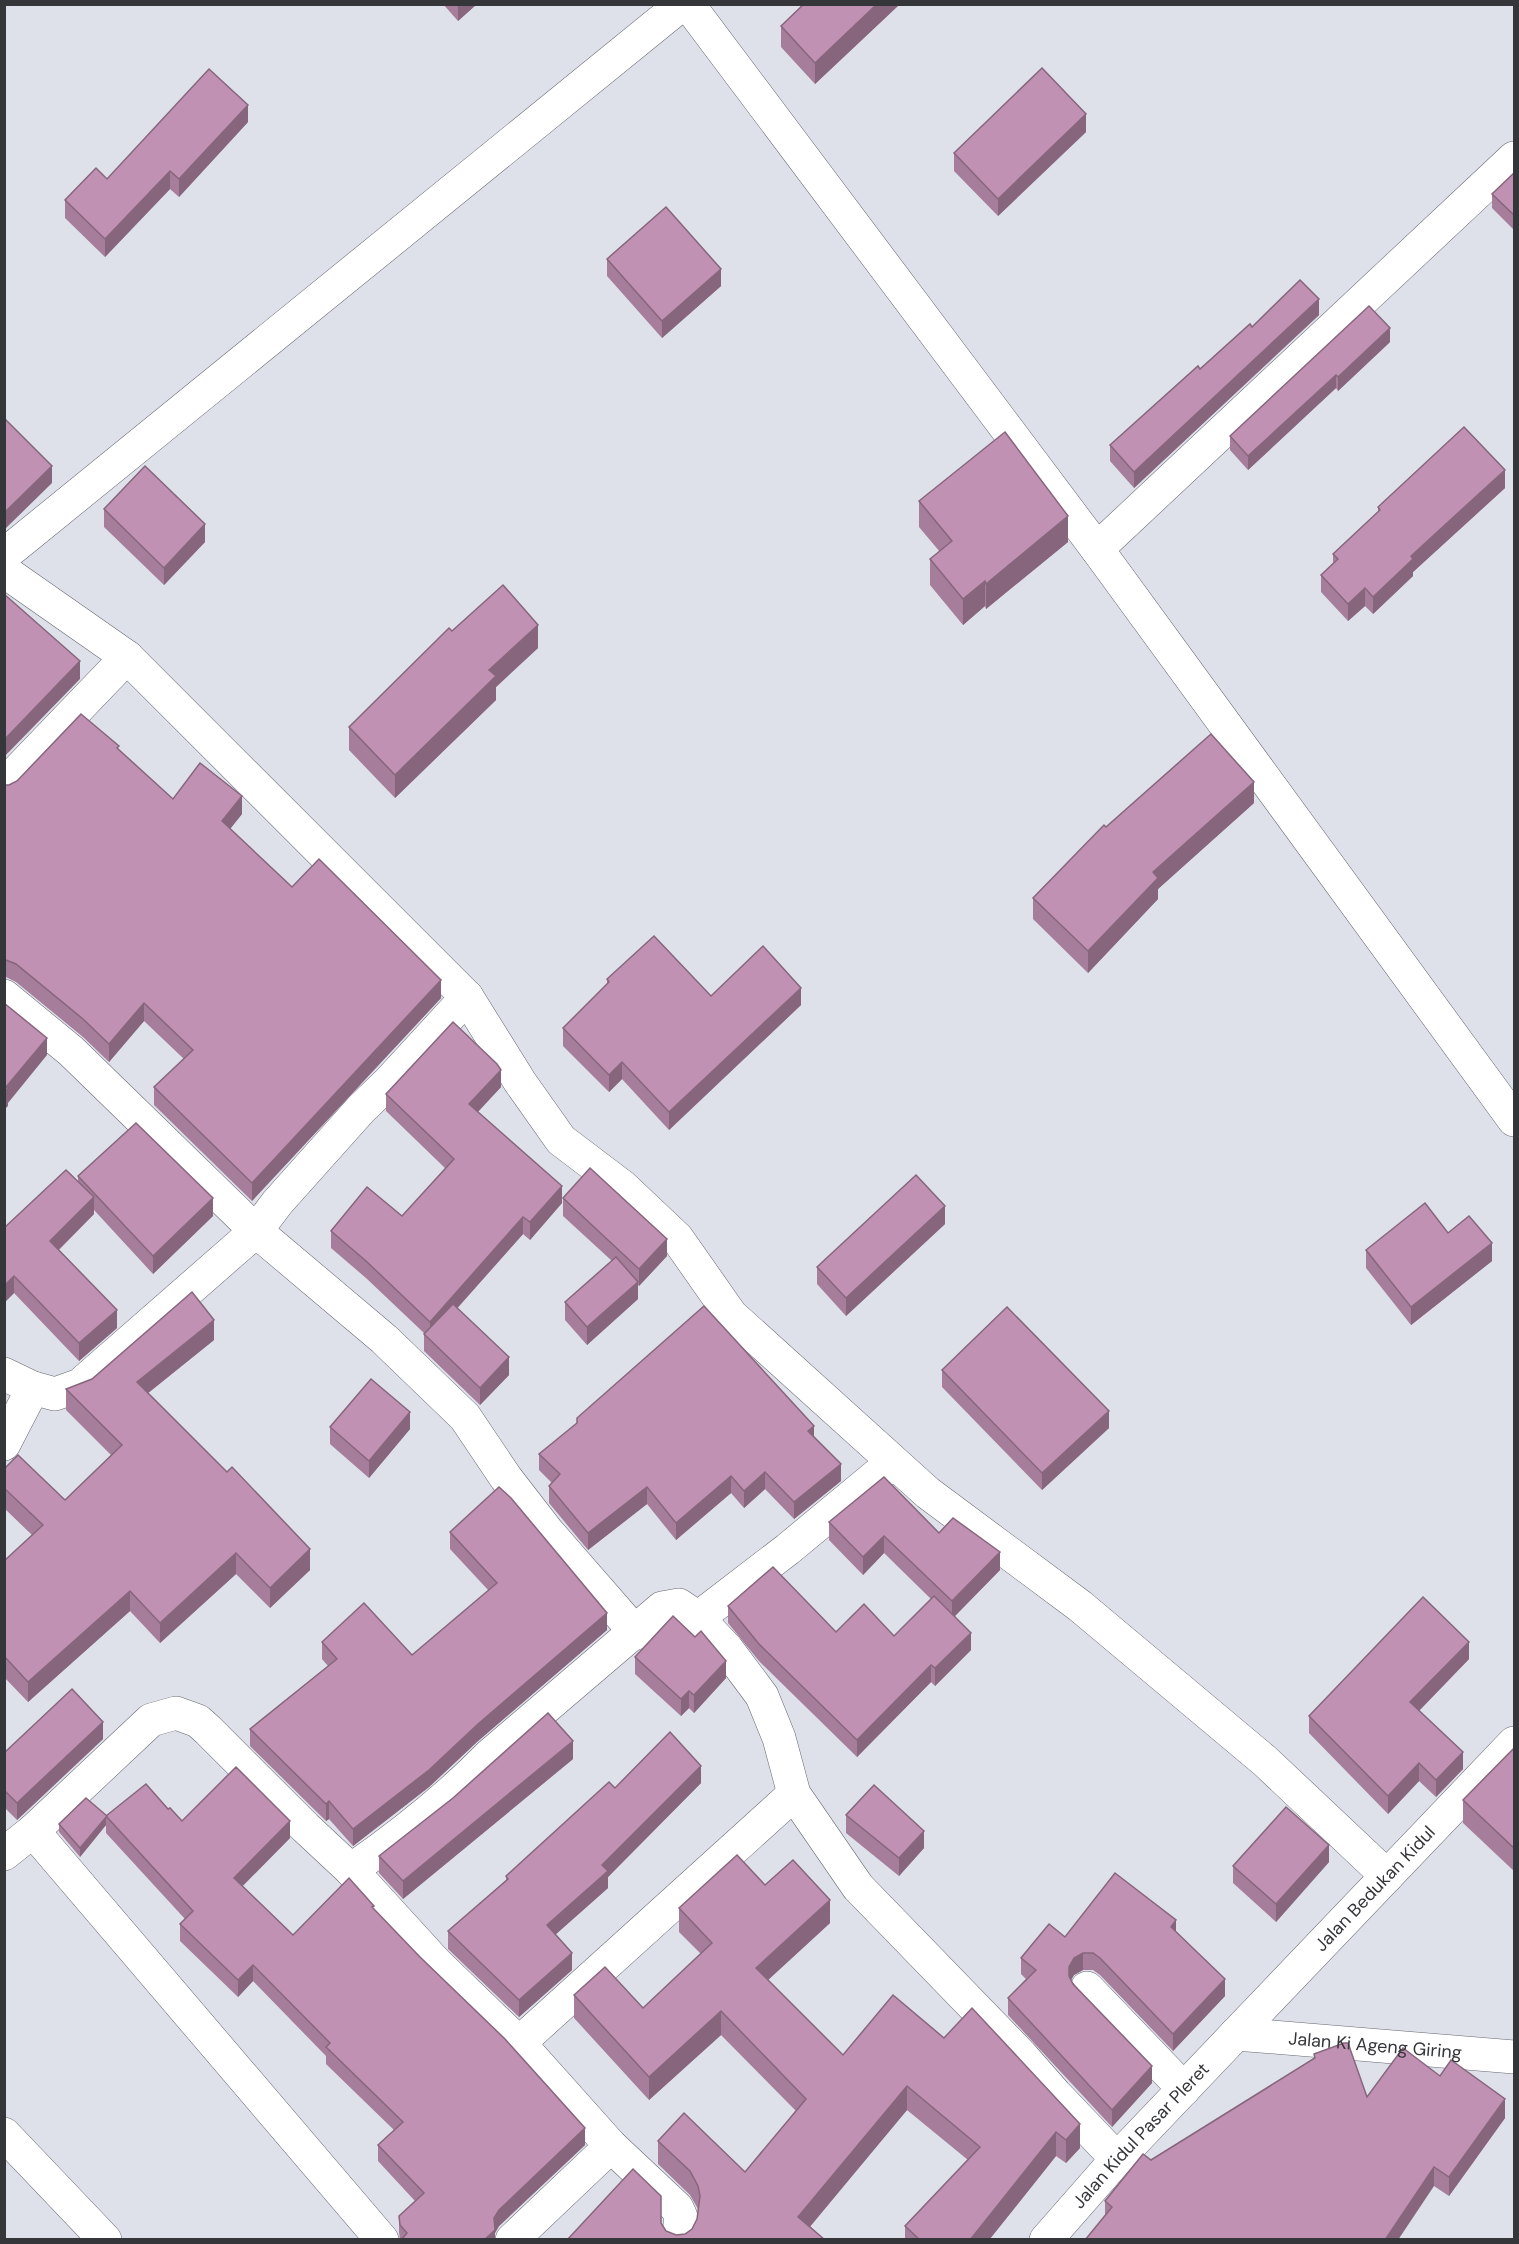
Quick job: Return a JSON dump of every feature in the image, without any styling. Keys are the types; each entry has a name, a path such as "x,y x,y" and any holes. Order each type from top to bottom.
{"street":[{"path":"4,555 682,4"},
{"path":"688,4 1097,549 1515,1120"},
{"path":"1097,549 1515,158"},
{"path":"4,571 127,657 467,997 520,1082 561,1140 623,1187 677,1238 731,1315 928,1493 1080,1606 1265,1761 1387,1876"},
{"path":"4,785 127,657"},
{"path":"4,996 71,1052 256,1231 384,1339 465,1417 506,1478 547,1531 636,1633"},
{"path":"4,1374 33,1388 55,1394 80,1385 256,1231 277,1203 361,1109 467,997"},
{"path":"4,1444 33,1388"},
{"path":"698,1618 788,1550 893,1462"},
{"path":"351,1870 382,1848 470,1776 490,1755 636,1633 662,1608 679,1605 698,1618 727,1649 762,1696 779,1738 794,1794 858,1887 999,2031 1117,2159"},
{"path":"4,1854 33,1831 151,1720 176,1713 198,1721 351,1870 436,1963 519,2043 611,2146 677,2208 681,2217 678,2240"},
{"name":"Jalan Bedukan Kidul","path":"1236,2034 1515,1743"},
{"path":"519,2043 794,1794"},
{"path":"33,1831 382,2240"},
{"path":"1088,1988 1184,2089"},
{"name":"Jalan Kidul Pasar Pleret","path":"1046,2240 1117,2159 1236,2034"},
{"name":"Jalan Ki Ageng Giring","path":"1236,2034 1515,2057"},
{"path":"4,2134 105,2240"},
{"path":"512,2240 611,2146"}],"building":[{"path":"804,4 877,4 815,63 781,26"},
{"path":"1042,68 1086,114 998,199 954,153"},
{"path":"209,69 248,105 179,179 170,171 105,239 65,200 96,168 107,179"},
{"path":"1515,172 1515,216 1492,194"},
{"path":"666,207 721,269 662,321 607,259"},
{"path":"1300,280 1319,299 1134,472 1110,445 1198,366 1200,369 1250,324 1252,327"},
{"path":"1369,306 1390,328 1248,456 1230,436"},
{"path":"4,418 52,466 4,513"},
{"path":"1464,427 1505,470 1411,556 1413,559 1373,597 1365,588 1348,604 1321,575 1338,559 1333,554 1380,510 1378,507"},
{"path":"1005,432 1068,516 986,584 985,581 963,599 930,559 952,541 919,501"},
{"path":"145,466 205,524 164,568 104,509"},
{"path":"503,585 538,625 489,670 496,676 395,775 349,727 449,628 452,631"},
{"path":"4,594 80,661 4,740"},
{"path":"81,714 119,746 117,748 173,799 200,763 242,796 222,821 292,887 319,859 441,980 252,1183 154,1087 193,1050 144,1003 109,1044 83,1019 16,964 4,960 4,785 17,781"},
{"path":"1211,734 1254,782 1153,872 1158,878 1088,951 1033,898 1104,825 1106,827"},
{"path":"654,936 711,996 763,946 801,988 669,1112 622,1062 609,1075 563,1028 609,982 607,979"},
{"path":"4,1003 47,1038 4,1092"},
{"path":"453,1022 501,1070 469,1104 562,1186 530,1222 523,1217 430,1322 331,1231 367,1187 402,1216 454,1159 386,1094"},
{"path":"136,1123 213,1198 153,1256 78,1176"},
{"path":"590,1168 667,1239 639,1269 563,1198"},
{"path":"66,1170 94,1197 50,1241 117,1310 79,1343 14,1276 4,1286 4,1228"},
{"path":"916,1175 945,1206 846,1298 817,1267"},
{"path":"1425,1203 1448,1233 1469,1216 1492,1243 1411,1307 1366,1250"},
{"path":"616,1257 638,1282 587,1327 565,1302"},
{"path":"192,1292 214,1320 137,1382 227,1472 232,1467 310,1549 270,1588 236,1553 160,1623 130,1591 28,1682 4,1656 4,1561 43,1525 4,1488 4,1469 18,1455 65,1500 122,1445 66,1389 92,1379"},
{"path":"453,1304 509,1357 480,1388 424,1334"},
{"path":"704,1306 814,1426 808,1431 841,1464 794,1502 765,1472 744,1491 731,1476 676,1523 647,1487 588,1533 549,1486 560,1474 539,1454 577,1423 577,1418"},
{"path":"1007,1307 1109,1411 1042,1473 942,1370"},
{"path":"371,1379 410,1412 369,1461 330,1427"},
{"path":"884,1477 939,1533 953,1518 1000,1552 952,1601 884,1536 863,1557 829,1522"},
{"path":"499,1487 511,1498 607,1613 478,1724 429,1770 353,1829 329,1801 326,1804 250,1729 337,1659 322,1642 364,1603 412,1655 497,1583 450,1532"},
{"path":"773,1567 836,1632 864,1604 894,1636 934,1596 971,1633 935,1668 931,1665 857,1740 759,1644 728,1606"},
{"path":"1423,1597 1469,1642 1410,1702 1463,1752 1436,1780 1419,1763 1388,1796 1309,1716"},
{"path":"673,1616 695,1637 701,1631 726,1661 694,1695 689,1691 681,1699 635,1657"},
{"path":"72,1689 103,1722 17,1803 4,1790 4,1753"},
{"path":"548,1713 573,1741 403,1881 379,1856 453,1798"},
{"path":"670,1732 701,1766 602,1865 608,1871 547,1925 572,1953 519,2000 448,1931 508,1879 506,1876 609,1782 615,1788"},
{"path":"1515,1747 1515,1849 1463,1800"},
{"path":"236,1767 290,1821 234,1878 293,1935 349,1878 374,1906 372,1907 505,2039 585,2128 499,2210 494,2218 495,2230 484,2240 401,2240 407,2233 400,2225 399,2216 424,2193 378,2145 403,2122 326,2047 330,2043 253,1965 238,1980 180,1924 193,1911 106,1816 146,1784 182,1821"},
{"path":"874,1785 924,1831 899,1858 846,1815"},
{"path":"86,1798 107,1816 80,1848 59,1824"},
{"path":"1286,1807 1329,1845 1276,1904 1233,1866"},
{"path":"737,1855 765,1885 793,1860 830,1900 756,1968 843,2055 893,1995 944,2038 972,2008 1080,2124 1066,2140 1056,2132 970,2240 920,2240 905,2226 980,2147 907,2086 798,2217 825,2240 567,2240 633,2169 661,2196 661,2223 666,2231 676,2235 685,2234 692,2229 697,2219 700,2196 698,2186 690,2171 658,2141 684,2113 745,2172 806,2099 721,2011 649,2077 574,1995 605,1967 643,2008 712,1943 679,1908"},
{"path":"1115,1873 1176,1920 1171,1927 1225,1979 1173,2034 1100,1958 1093,1953 1083,1953 1074,1958 1069,1967 1069,1976 1073,1984 1152,2066 1112,2110 1008,1998 1036,1970 1021,1958 1049,1924 1065,1937"},
{"path":"1348,2043 1367,2097 1403,2048 1440,2076 1451,2060 1505,2099 1449,2177 1434,2167 1385,2240 1085,2240 1112,2207 1105,2201 1143,2154 1151,2160 1315,2058 1314,2054"}]}
